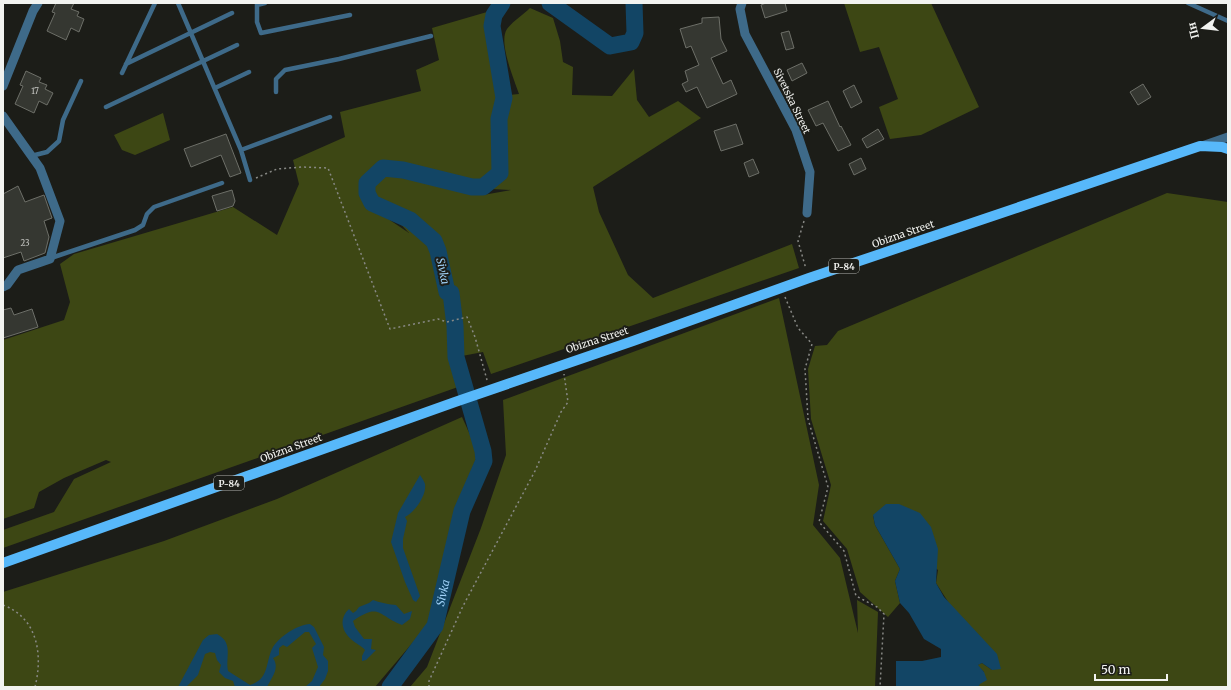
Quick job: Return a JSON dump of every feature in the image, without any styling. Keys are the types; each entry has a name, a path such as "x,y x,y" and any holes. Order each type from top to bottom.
{"main road":[{"name":"Obizna Street","path":"3,563 562,364 633,342 809,278 1200,146 1222,147 1228,149"}],"street":[{"path":"3,86 33,11 38,3"},
{"name":"Sivetska Street","path":"742,3 740,10 745,34 796,130 810,172 807,213"},
{"path":"3,116 40,168 60,221 50,259 18,270 7,285 3,287"},
{"name":"Obizna Street","path":"1200,146 1228,137"}],"lane":[{"path":"122,73 155,3"},
{"path":"178,3 241,150 250,180"},
{"path":"265,3 257,4 257,22 261,33 350,15"},
{"path":"1188,3 1228,22"},
{"path":"126,64 232,14"},
{"path":"276,92 276,79 285,70 339,59 431,36"},
{"path":"106,107 204,62 237,45"},
{"path":"215,88 249,72"},
{"path":"31,156 47,152 59,142 63,120 81,81"},
{"path":"241,150 330,117"},
{"path":"50,259 135,230 143,225 148,214 154,207 222,183"}],"path":[{"path":"250,180 277,169 328,168 390,329 438,319 447,322 467,317 475,337 489,390"},
{"path":"807,213 798,241 809,278"},
{"path":"781,288 798,328 812,344 804,369 808,419 828,487 819,522 844,551 856,596 877,608 884,614 880,687"},
{"path":"429,687 429,681 463,606 535,471 560,412 568,402 562,364"},
{"path":"3,604 12,608 24,619 35,638 39,658 35,687"}],"green space":[{"path":"844,3 931,3 979,107 921,135 890,139 879,107 898,99 879,47 860,52"},
{"path":"530,8 553,18 560,41 563,62 573,67 572,95 612,96 634,69 637,100 649,117 678,101 701,118 593,187 599,212 628,275 653,298 792,244 799,268 491,374 483,352 462,356 458,311 448,312 451,356 458,387 3,548 3,530 54,512 74,479 111,462 106,460 64,478 39,492 34,508 3,519 3,340 64,320 70,302 60,264 74,254 233,207 277,235 299,184 293,160 345,137 340,112 421,91 416,70 439,60 432,28 487,12 499,97 496,118 496,171 479,181 384,163 362,179 369,206 409,233 378,200 373,186 384,174 483,195 511,190 492,189 502,177 504,118 509,95 519,94 508,61 504,43 505,35 509,26"},
{"path":"163,113 170,140 135,155 122,150 114,135"},
{"path":"1167,193 1228,202 1228,687 978,687 984,672 977,665 982,663 992,670 936,583 938,570 873,515 875,525 900,569 895,581 900,603 888,617 860,592 847,549 823,521 831,485 811,419 808,369 815,346 827,345 838,331"},
{"path":"779,298 819,485 813,525 840,558 858,633 857,600 878,612 875,687 410,687 427,667 481,528 506,455 503,400"},
{"path":"462,417 477,450 476,459 455,508 431,621 375,687 3,687 3,592 164,541 277,499"}],"water":[{"path":"420,475 425,484 424,493 416,508 405,517 407,521 403,539 403,548 420,596 416,602 413,600 405,582 391,542 398,513"},
{"path":"886,504 899,504 920,513 931,527 938,549 936,583 944,597 997,654 1001,669 992,670 982,663 978,665 984,672 987,680 978,687 896,687 896,661 922,661 941,657 941,649 924,639 909,613 900,603 895,581 900,569 875,525 873,515"},
{"path":"373,600 396,605 404,614 412,611 410,619 402,625 379,612 369,612 353,621 355,627 364,639 372,639 371,649 376,650 366,660 362,661 362,656 365,650 345,633 343,620 349,609 353,613 359,607"},
{"path":"310,624 314,627 324,647 323,655 328,661 328,671 325,679 319,687 305,687 312,681 318,667 312,648 316,644 309,632 305,632 287,647 283,645 279,648 279,655 273,658 276,665 267,687 235,687 233,681 225,678 219,672 221,665 217,660 215,653 210,652 205,654 198,675 186,687 178,687 203,640 209,635 217,634 222,638 228,651 228,671 250,685 261,679 273,647 276,643 294,629"}],"building":[{"path":"56,3 74,3 71,9 79,12 77,16 84,19 79,32 71,28 66,40 47,31 55,13 52,12"},
{"path":"766,3 785,3 787,11 765,18 761,5"},
{"path":"719,17 721,39 727,51 711,58 723,84 731,80 737,94 707,108 697,87 686,92 682,84 688,81 685,71 699,65 691,46 686,48 680,29 702,23 702,18"},
{"path":"789,31 794,48 786,50 781,33"},
{"path":"802,63 807,73 792,81 787,70"},
{"path":"26,71 41,78 39,82 47,85 45,89 53,93 47,105 39,101 34,113 15,104 23,86 20,85"},
{"path":"1143,84 1151,97 1138,105 1130,92"},
{"path":"854,85 862,102 851,108 843,91"},
{"path":"828,101 840,127 841,126 851,145 838,151 823,123 816,126 808,110"},
{"path":"736,124 743,144 721,151 714,131"},
{"path":"878,129 884,139 867,148 862,139"},
{"path":"226,134 241,173 230,177 221,155 191,167 184,149"},
{"path":"861,158 866,169 854,175 849,164"},
{"path":"753,159 759,173 749,177 744,163"},
{"path":"18,186 25,202 44,195 52,218 44,221 49,237 45,253 24,261 21,252 3,258 3,194"},
{"path":"232,190 235,201 233,206 217,211 212,196"},
{"path":"11,308 14,315 32,309 38,327 3,338 3,310"}],"waterway":[{"name":"Sivka","path":"390,687 435,626 462,511 484,461 483,451 456,357 455,326 451,293 447,292 438,251 434,241 410,220 372,203 367,193 367,183 383,168 403,170 472,187 483,187 500,173 499,119 504,98 492,26 494,15 502,3"},
{"name":"Sivka","path":"550,3 610,46 631,42 635,33 634,3"}]}
